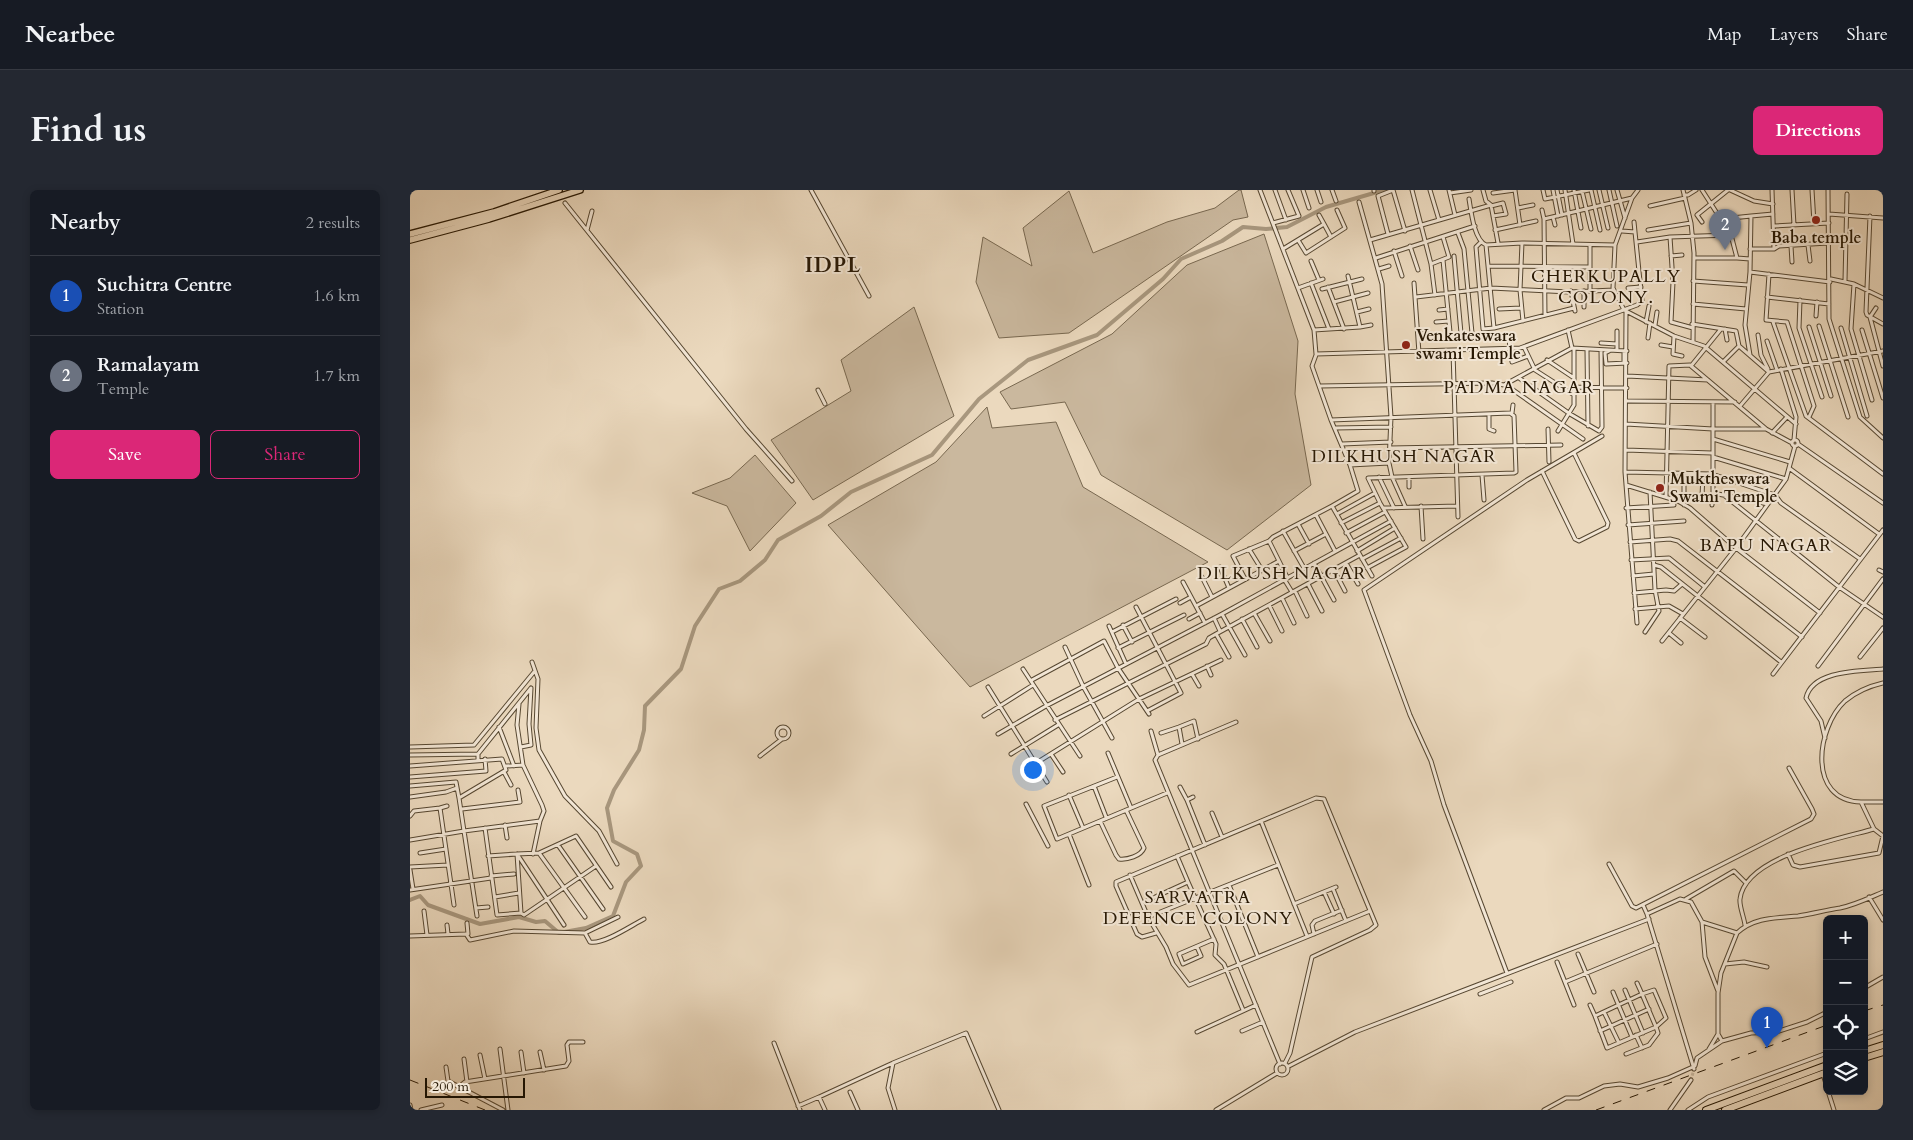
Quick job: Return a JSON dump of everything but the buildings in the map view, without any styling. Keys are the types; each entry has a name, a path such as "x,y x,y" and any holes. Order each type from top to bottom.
{"highway":[{"path":"1868,1050 1883,1044"},
{"path":"1868,1057 1883,1052"},
{"path":"1706,1110 1823,1066"},
{"path":"1725,1110 1823,1074"}],"main road":[{"path":"410,234 494,212 559,190"},
{"path":"410,240 489,219 580,190"}],"street":[{"path":"811,190 869,296"},
{"path":"1246,580 1233,556 1269,541 1283,531 1358,491 1350,464 1331,420 1312,366 1316,354 1314,330 1260,190"},
{"path":"1275,190 1286,220"},
{"path":"1273,223 1299,216 1288,190"},
{"path":"1303,190 1309,208"},
{"path":"1317,190 1321,202"},
{"path":"1332,190 1336,201"},
{"path":"1388,234 1378,196 1393,190 1405,231"},
{"path":"1412,190 1431,264 1435,295"},
{"path":"1430,190 1439,220"},
{"path":"1455,215 1449,192 1471,190"},
{"path":"1483,190 1486,201 1491,205 1498,244"},
{"path":"1493,193 1516,190 1520,225"},
{"path":"1544,190 1544,198 1587,190"},
{"path":"1553,190 1560,216"},
{"path":"1556,197 1557,190"},
{"path":"1565,190 1573,244"},
{"path":"1587,190 1595,208 1600,230"},
{"path":"1587,190 1587,210 1591,230"},
{"path":"1599,190 1608,228"},
{"path":"1609,190 1617,226"},
{"path":"1617,190 1626,220"},
{"path":"1637,623 1626,508 1627,376 1625,363 1625,310 1614,290 1615,245 1626,220 1632,198 1638,190"},
{"path":"1650,206 1684,194 1688,195 1696,190"},
{"path":"1702,190 1731,235 1737,258"},
{"path":"1702,222 1697,215 1729,190 1754,201 1773,204"},
{"path":"1772,190 1774,249"},
{"path":"1792,190 1794,225"},
{"path":"1812,190 1814,223"},
{"path":"1828,190 1829,319 1861,419 1883,438"},
{"path":"1574,191 1581,228"},
{"path":"1684,194 1693,236 1693,342"},
{"path":"1845,281 1847,194"},
{"path":"1544,219 1632,198"},
{"path":"1469,199 1475,226 1482,242 1486,244 1615,245"},
{"path":"1360,202 1382,284 1391,417 1389,463 1392,476 1405,506"},
{"path":"565,203 746,429 792,481"},
{"path":"1370,240 1471,210 1503,203 1506,214 1492,216"},
{"path":"1518,208 1533,205"},
{"path":"1298,240 1306,253 1345,227 1337,210"},
{"path":"1542,210 1545,243 1545,316"},
{"path":"587,230 592,211"},
{"path":"1722,219 1773,214"},
{"path":"1829,214 1883,218"},
{"path":"1319,215 1331,237"},
{"path":"1750,355 1744,325 1750,272 1751,216"},
{"path":"1870,216 1866,312 1870,317 1881,352 1883,366"},
{"path":"1553,217 1555,225"},
{"path":"1495,230 1536,222"},
{"path":"1316,354 1388,354 1510,349 1524,347 1625,310 1641,302 1634,222"},
{"path":"1648,230 1691,223"},
{"path":"1774,226 1828,223"},
{"path":"1283,249 1324,224"},
{"path":"1376,258 1475,226"},
{"path":"1622,231 1635,232"},
{"path":"1458,233 1464,250 1472,333"},
{"path":"1636,242 1670,237 1731,235"},
{"path":"1431,264 1449,257 1443,237"},
{"path":"1670,237 1673,282 1670,320 1675,324 1692,326 1706,324 1725,330 1736,331 1739,346 1769,372"},
{"path":"1482,242 1476,247 1483,329 1575,310 1572,292"},
{"path":"1522,243 1520,290 1523,321"},
{"path":"1750,248 1774,249 1779,246 1828,243"},
{"path":"1486,244 1494,328"},
{"path":"1590,245 1590,291"},
{"path":"1808,245 1810,262"},
{"path":"1410,246 1418,270"},
{"path":"1790,246 1792,262"},
{"path":"1394,251 1402,276"},
{"path":"1671,256 1682,255"},
{"path":"1454,256 1461,332"},
{"path":"1694,258 1750,259"},
{"path":"1443,260 1450,332"},
{"path":"1298,288 1321,279 1311,261"},
{"path":"1379,269 1389,266"},
{"path":"1488,266 1590,266"},
{"path":"1750,272 1845,281 1883,298"},
{"path":"1769,274 1766,320 1787,322 1814,406 1809,417"},
{"path":"1348,276 1360,327"},
{"path":"1322,289 1362,279"},
{"path":"1693,281 1748,285"},
{"path":"1311,283 1329,329"},
{"path":"1414,283 1419,353"},
{"path":"1854,284 1851,330 1872,400"},
{"path":"1328,287 1344,329"},
{"path":"1628,288 1641,287"},
{"path":"1416,297 1491,288 1544,289 1572,292 1614,290"},
{"path":"1584,291 1584,307"},
{"path":"1334,302 1368,293"},
{"path":"1767,297 1829,304"},
{"path":"1800,300 1798,328 1822,397"},
{"path":"1816,316 1817,302"},
{"path":"1693,304 1746,309"},
{"path":"1648,338 1649,306"},
{"path":"1499,309 1521,308"},
{"path":"1870,317 1876,308"},
{"path":"1357,312 1369,309"},
{"path":"1439,310 1448,309"},
{"path":"1625,310 1674,336 1704,346 1796,424"},
{"path":"1654,325 1657,312"},
{"path":"1870,317 1883,324"},
{"path":"1879,322 1883,317"},
{"path":"1436,322 1449,321"},
{"path":"1773,322 1806,416 1883,474"},
{"path":"1314,330 1344,329 1371,324"},
{"path":"1819,326 1848,417"},
{"path":"1809,327 1831,396"},
{"path":"1840,328 1867,416"},
{"path":"1690,365 1704,346 1721,329"},
{"path":"1558,431 1574,405 1573,348 1568,330"},
{"path":"1725,330 1727,340"},
{"path":"1862,330 1868,355 1883,398"},
{"path":"1617,331 1617,350"},
{"path":"1418,334 1428,334"},
{"path":"1758,335 1760,355 1769,372"},
{"path":"1674,336 1673,354 1682,356"},
{"path":"1509,340 1511,361 1514,363 1528,356"},
{"path":"1662,641 1736,548 1786,479 1795,443 1793,434 1796,417 1767,341"},
{"path":"1601,343 1617,344"},
{"path":"1661,346 1673,347"},
{"path":"1723,362 1739,346"},
{"path":"1524,347 1535,370 1574,395"},
{"path":"1320,386 1454,383 1506,385 1535,370 1547,360 1573,348 1626,351"},
{"path":"1587,350 1588,426"},
{"path":"1519,378 1597,431 1602,427 1601,350"},
{"path":"1453,351 1458,517"},
{"path":"1625,363 1605,362 1606,352 1626,351"},
{"path":"1740,406 1769,372 1881,352"},
{"path":"1547,360 1574,379"},
{"path":"1666,497 1669,365 1690,365 1766,429 1795,443 1883,502"},
{"path":"1627,376 1709,380"},
{"path":"1506,385 1562,425 1584,438"},
{"path":"1575,387 1627,388"},
{"path":"818,390 825,404"},
{"path":"1626,402 1712,404 1735,402"},
{"path":"1712,404 1712,505"},
{"path":"1367,568 1406,547 1380,503 1368,478 1482,475 1515,472 1513,405"},
{"path":"1490,414 1489,429 1494,431"},
{"path":"1331,420 1512,414"},
{"path":"1772,433 1787,417"},
{"path":"1626,424 1713,429 1766,429"},
{"path":"1335,428 1391,427"},
{"path":"1548,429 1550,462"},
{"path":"1507,973 1444,805 1431,761 1410,716 1364,590 1374,581 1542,471 1602,436"},
{"path":"1713,439 1790,462"},
{"path":"1342,444 1391,442"},
{"path":"1390,448 1561,445"},
{"path":"1626,450 1713,455 1786,479"},
{"path":"1542,471 1575,539 1579,541 1607,526 1608,523 1574,453"},
{"path":"1350,464 1389,463"},
{"path":"1789,468 1879,534"},
{"path":"1625,472 1712,474 1775,495 1781,503 1860,559"},
{"path":"1684,474 1684,505"},
{"path":"1702,497 1703,474"},
{"path":"1482,475 1484,500"},
{"path":"1379,477 1394,508"},
{"path":"1409,477 1409,487"},
{"path":"1626,485 1666,497 1684,505 1820,613"},
{"path":"1645,632 1658,614 1659,607 1655,590 1650,492"},
{"path":"1337,514 1375,493"},
{"path":"1713,493 1768,504"},
{"path":"1726,496 1755,522 1839,587 1883,617"},
{"path":"1341,522 1380,503"},
{"path":"1626,508 1674,505"},
{"path":"1332,506 1372,576"},
{"path":"1346,532 1384,510 1405,506 1457,506"},
{"path":"1421,506 1423,539"},
{"path":"1316,515 1335,551"},
{"path":"998,734 1046,706 1222,614 1391,521"},
{"path":"1628,525 1684,521"},
{"path":"1298,524 1309,544"},
{"path":"1357,551 1395,528"},
{"path":"1772,674 1883,530"},
{"path":"1283,531 1304,568"},
{"path":"1294,551 1326,534"},
{"path":"1055,720 1166,666 1204,645 1209,638 1220,631 1346,563 1401,538"},
{"path":"1630,542 1670,539 1678,541 1802,637"},
{"path":"1269,541 1286,578 1307,616"},
{"path":"1249,549 1262,570"},
{"path":"1631,560 1653,557 1669,558 1705,587"},
{"path":"1196,606 1278,561"},
{"path":"1314,563 1334,600"},
{"path":"1346,563 1358,584"},
{"path":"1654,565 1661,567 1781,662"},
{"path":"1220,567 1229,588"},
{"path":"1334,570 1345,591"},
{"path":"1879,570 1883,572"},
{"path":"1633,576 1654,574"},
{"path":"1202,577 1212,597"},
{"path":"1818,666 1883,578"},
{"path":"1183,582 1205,623"},
{"path":"1308,584 1322,611"},
{"path":"1634,593 1655,590 1674,591 1682,584"},
{"path":"1180,603 1191,597"},
{"path":"1282,598 1294,623"},
{"path":"1112,632 1176,599"},
{"path":"1269,605 1282,631"},
{"path":"1032,680 1104,641 1118,668 1148,712 1181,693 1136,607"},
{"path":"1635,609 1671,607 1705,637"},
{"path":"1188,619 1200,613"},
{"path":"1254,613 1270,641"},
{"path":"1222,614 1245,655"},
{"path":"1118,648 1184,615"},
{"path":"1214,618 1220,631"},
{"path":"1242,620 1257,647"},
{"path":"1123,625 1132,642"},
{"path":"1109,626 1126,664"},
{"path":"1860,658 1883,628"},
{"path":"1669,633 1681,642"},
{"path":"1216,634 1229,657"},
{"path":"1065,648 1083,686 1112,738"},
{"path":"1025,770 1139,699 1221,660"},
{"path":"532,662 538,684 536,728 539,750 565,796 599,831 618,864"},
{"path":"1207,666 1212,675"},
{"path":"1023,669 1032,680 1033,685 1069,742 1080,756"},
{"path":"1825,738 1821,721 1806,698 1811,684 1817,680 1852,671 1883,669"},
{"path":"410,747 474,745 534,672"},
{"path":"1192,674 1199,686"},
{"path":"1883,683 1861,690 1844,702 1825,738 1821,766 1825,782 1835,793 1848,802 1883,802"},
{"path":"478,760 478,754 499,727 531,688 538,684"},
{"path":"984,716 1033,685"},
{"path":"988,687 1047,782"},
{"path":"521,747 531,745 531,688"},
{"path":"519,704 517,721 523,765 544,811 533,854"},
{"path":"1161,733 1194,721 1198,739"},
{"path":"1158,755 1236,722"},
{"path":"1011,754 1058,724"},
{"path":"499,727 514,766"},
{"path":"1178,727 1182,744"},
{"path":"1151,731 1158,755 1156,760 1167,793 1280,1064"},
{"path":"760,756 782,739"},
{"path":"1108,753 1131,808"},
{"path":"410,755 478,754"},
{"path":"1051,754 1063,772"},
{"path":"410,766 502,758 506,766 504,772 459,798"},
{"path":"410,777 486,771 485,759"},
{"path":"506,766 523,765"},
{"path":"1609,864 1632,906 1636,908 1811,819 1814,814 1812,809 1789,768"},
{"path":"504,772 511,785"},
{"path":"1117,776 1044,806 1057,839 1167,793"},
{"path":"410,786 456,782 462,809 477,916"},
{"path":"1094,786 1106,817"},
{"path":"1180,787 1205,844"},
{"path":"410,797 446,792 458,788"},
{"path":"462,809 520,802 518,790"},
{"path":"1069,796 1083,828"},
{"path":"1187,800 1194,797"},
{"path":"1156,933 1142,937 1134,930 1115,884 1130,875 1316,798 1324,799 1376,923 1374,927 1312,957 1290,1053 1285,1063"},
{"path":"1787,854 1793,865 1800,867 1879,853 1883,836 1874,829 1860,802"},
{"path":"1026,804 1048,846"},
{"path":"410,816 414,811 447,806"},
{"path":"440,808 454,905"},
{"path":"1100,820 1119,859 1126,859 1140,854 1144,848 1126,810"},
{"path":"1212,813 1222,837"},
{"path":"410,840 540,821"},
{"path":"1261,821 1307,937"},
{"path":"505,825 507,838"},
{"path":"485,828 497,915 530,913 596,866"},
{"path":"1745,925 1739,900 1745,882 1787,854 1805,847 1874,829"},
{"path":"1069,834 1089,885"},
{"path":"488,856 539,853 576,836 611,886"},
{"path":"558,845 603,909"},
{"path":"420,853 446,849"},
{"path":"539,853 585,917"},
{"path":"517,854 522,914"},
{"path":"517,854 564,925"},
{"path":"1177,856 1188,882 1197,897 1214,939 1215,955 1223,962 1243,1010"},
{"path":"448,865 410,868 412,889 472,882 514,874"},
{"path":"1148,917 1278,865"},
{"path":"1647,914 1680,899 1686,899 1734,871 1745,882"},
{"path":"1130,875 1156,933 1166,947 1173,964 1189,985 1370,911"},
{"path":"1142,903 1188,882"},
{"path":"1228,885 1258,957"},
{"path":"1294,904 1335,888 1346,921"},
{"path":"495,897 519,892"},
{"path":"1324,892 1334,914"},
{"path":"1722,1041 1718,1034 1718,993 1725,964 1737,933 1745,925 1767,918 1800,916 1840,908 1883,892"},
{"path":"1869,897 1883,920"},
{"path":"1686,899 1691,902 1702,922 1705,957 1718,993"},
{"path":"1643,905 1695,1068"},
{"path":"476,908 488,907"},
{"path":"1314,934 1313,923 1342,910"},
{"path":"424,911 427,936"},
{"path":"466,923 470,940 514,931 585,934 618,917"},
{"path":"585,934 590,942 594,943 644,919"},
{"path":"1216,1110 1277,1073 1285,1074 1289,1066 1354,1032 1649,919"},
{"path":"1702,922 1737,933"},
{"path":"446,925 448,934"},
{"path":"410,936 468,934"},
{"path":"1197,947 1201,956 1183,964 1179,954 1214,939"},
{"path":"1565,982 1657,944"},
{"path":"1578,954 1594,992"},
{"path":"1557,962 1574,1005"},
{"path":"1725,964 1744,962 1767,967"},
{"path":"1868,986 1883,977"},
{"path":"1480,994 1510,982"},
{"path":"1626,1054 1649,1045 1658,1033 1637,982"},
{"path":"1625,990 1643,1033"},
{"path":"1590,1005 1607,1048 1656,1027 1666,1018 1654,990 1595,1016"},
{"path":"1613,992 1632,1037"},
{"path":"1197,1032 1256,1005"},
{"path":"1600,1032 1649,1009"},
{"path":"1604,1012 1619,1043"},
{"path":"1695,1068 1697,1058 1722,1041 1751,1033 1776,1032 1807,1022 1823,1014"},
{"path":"1242,1031 1263,1022"},
{"path":"1868,1038 1883,1032"},
{"path":"798,1106 893,1063 966,1033 1000,1110"},
{"path":"1708,1049 1718,1034"},
{"path":"1636,1035 1642,1048"},
{"path":"459,1087 467,1082 566,1066 569,1061 566,1045 569,1042 583,1042"},
{"path":"774,1043 800,1110"},
{"path":"500,1049 508,1110"},
{"path":"521,1052 524,1073"},
{"path":"540,1052 544,1070"},
{"path":"1688,1110 1708,1097 1823,1054"},
{"path":"480,1055 485,1079"},
{"path":"464,1060 467,1082"},
{"path":"893,1063 888,1088 895,1110"},
{"path":"1277,1073 1277,1066 1280,1064 1285,1063 1289,1066"},
{"path":"446,1067 448,1082 503,1110"},
{"path":"1544,1110 1566,1098 1579,1098 1604,1086 1620,1084 1638,1087 1695,1068"},
{"path":"1670,1110 1691,1080"},
{"path":"850,1092 858,1110"},
{"path":"1829,1095 1834,1110"},
{"path":"819,1097 825,1110"},
{"path":"421,1110 442,1105"},
{"path":"410,1106 411,1110"}],"shaded area":[{"path":"1241,190 1248,217 1233,220 1069,333 999,338 976,282 983,237 1032,266 1023,228 1069,191 1093,253 1167,222 1215,208"},
{"path":"1264,234 1298,341 1295,394 1311,485 1227,550 1101,475 1065,402 1011,409 1000,392 1112,334 1187,265"},
{"path":"914,307 954,416 813,500 771,440 851,391 841,360"},
{"path":"987,407 992,428 1056,422 1083,487 1208,562 970,687 828,525 936,462"},
{"path":"755,455 796,503 750,551 727,506 692,493 730,478"}],"waterway":[{"path":"410,900 420,896 428,905 480,924 519,917 536,922 545,921 559,933 586,928 613,916 626,882 641,866 637,854 613,841 607,808 614,790 639,750 644,730 645,706 681,669 695,626 719,589 740,581 765,560 778,540 821,516 851,492 932,455 979,399 1028,360 1097,335 1163,279 1181,259 1222,241 1243,227 1266,229 1287,227 1326,207 1384,190"}],"tunnel":[{"path":"1691,1080 1694,1069"}],"railway":[{"path":"1868,1010 1883,1005"},
{"path":"1596,1110 1823,1026"},
{"path":"410,1080 485,1110"}],"place":[{"name":"Baba temple","path":"1816,220"},
{"name":"Ramalayam","path":"1725,250"},
{"name":"Venkateswara swami Temple","path":"1406,345"},
{"name":"Muktheswara Swami Temple","path":"1660,488"},
{"name":"Suchitra Centre","path":"1767,1048"}],"district":[{"name":"IDPL","path":"833,265"},
{"name":"CHERKUPALLY COLONY.","path":"1606,286"},
{"name":"PADMA NAGAR","path":"1519,387"},
{"name":"DILKHUSH NAGAR","path":"1404,456"},
{"name":"BAPU NAGAR","path":"1766,545"},
{"name":"DILKUSH NAGAR","path":"1282,573"},
{"name":"SARVATRA DEFENCE COLONY","path":"1198,908"}]}
